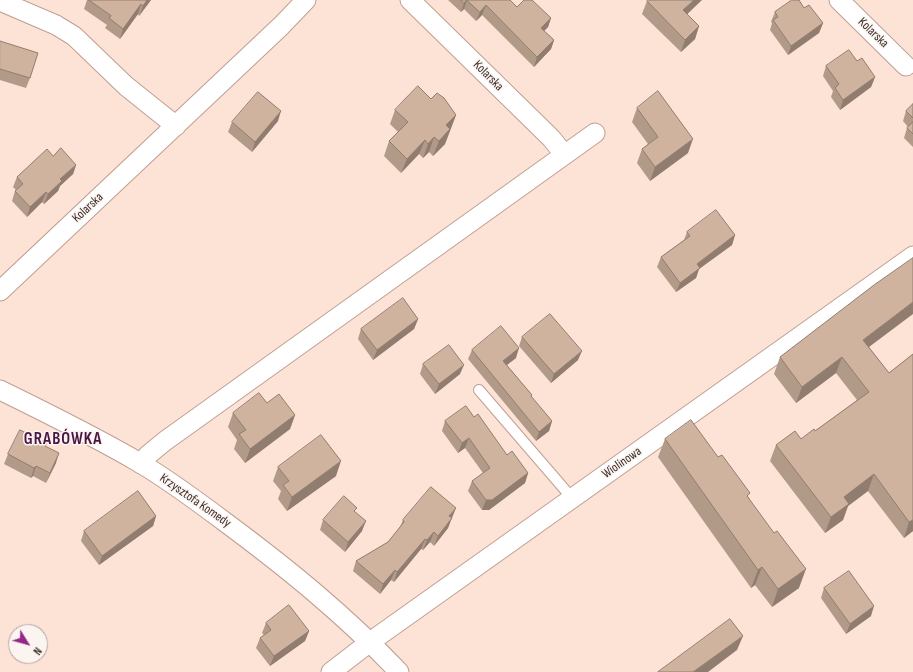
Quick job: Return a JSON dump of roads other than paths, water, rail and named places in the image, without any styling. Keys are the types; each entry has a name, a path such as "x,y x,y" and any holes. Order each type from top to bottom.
{"street":[{"name":"Kolarska","path":"0,291 176,126 306,0"},
{"name":"Kolarska","path":"410,0 550,138 564,154"},
{"name":"Kolarska","path":"839,0 906,66"},
{"path":"0,1 56,25 74,36 126,86 176,126"},
{"path":"141,464 148,455 165,441 595,132"},
{"name":"Wiolinowa","path":"331,672 370,642 913,256"},
{"name":"Krzysztofa Komedy","path":"0,390 91,436 141,464 207,509 288,568 370,642 398,672"}],"lane":[{"path":"478,390 572,498"}],"district":[{"name":"GRABÓWKA","path":"63,440"}]}
